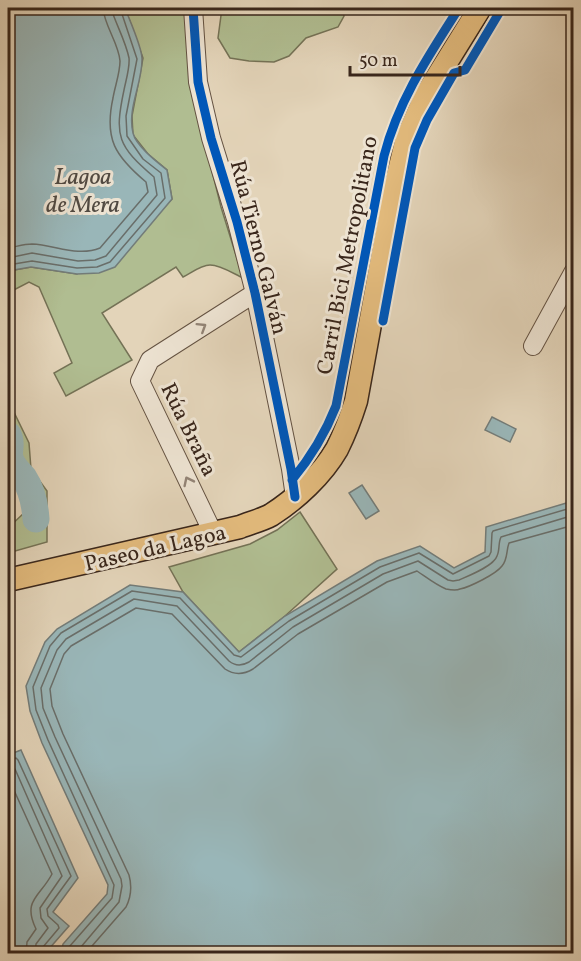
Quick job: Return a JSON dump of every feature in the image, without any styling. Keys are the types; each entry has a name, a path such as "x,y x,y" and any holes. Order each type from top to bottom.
{"main road":[{"name":"Paseo da Lagoa","path":"8,580 240,527 269,516 295,497 323,469 347,429 356,400 395,187 407,138 426,95 480,8"}],"street":[{"name":"Rúa Tierno Galván","path":"193,8 198,82 211,138 237,222 255,293 295,497"},
{"path":"533,346 573,271"},
{"name":"Rúa Braña","path":"213,533 140,381 150,360 255,293"}],"green space":[{"path":"125,8 190,8 199,119 221,207 243,278 214,265 207,265 183,277 176,267 102,313 132,360 66,396 54,373 72,363 39,287 29,282 8,293 8,271 31,267 77,274 161,211 172,199 167,170 148,154 133,135 132,116 143,58"},
{"path":"222,8 343,8 344,16 338,27 306,38 289,56 274,62 249,61 230,58 218,38"},
{"path":"8,400 29,443 31,469 47,491 47,542 8,553 8,528 25,512 16,484 8,489"},
{"path":"300,512 337,569 285,616 239,652 183,592 169,567 250,544 277,530"}],"water":[{"name":"Lagoa de Mera","path":"8,8 125,8 142,55 133,106 133,133 142,148 167,170 172,199 115,267 99,273 77,274 31,267 8,271"},
{"path":"492,417 516,429 510,442 485,430"},
{"path":"362,485 379,511 366,519 349,493"},
{"path":"573,501 573,953 61,953 63,944 107,894 108,885 42,743 30,711 26,686 45,642 57,629 130,585 183,592 239,652 285,616 377,561 420,546 454,568 485,552 486,527"},
{"path":"21,750 78,878 53,912 69,926 48,950 51,953 8,953 8,755"}],"waterway":[{"path":"8,435 10,458 29,488 36,519"}],"cycle path":[{"path":"193,8 198,82 211,138 237,222 255,293 295,497"},
{"name":"Carril Bici Metropolitano","path":"292,480 317,445 336,406 384,156 397,116 416,79 459,8"},
{"path":"383,321 415,148 427,120 454,73 465,70 502,8"}]}
